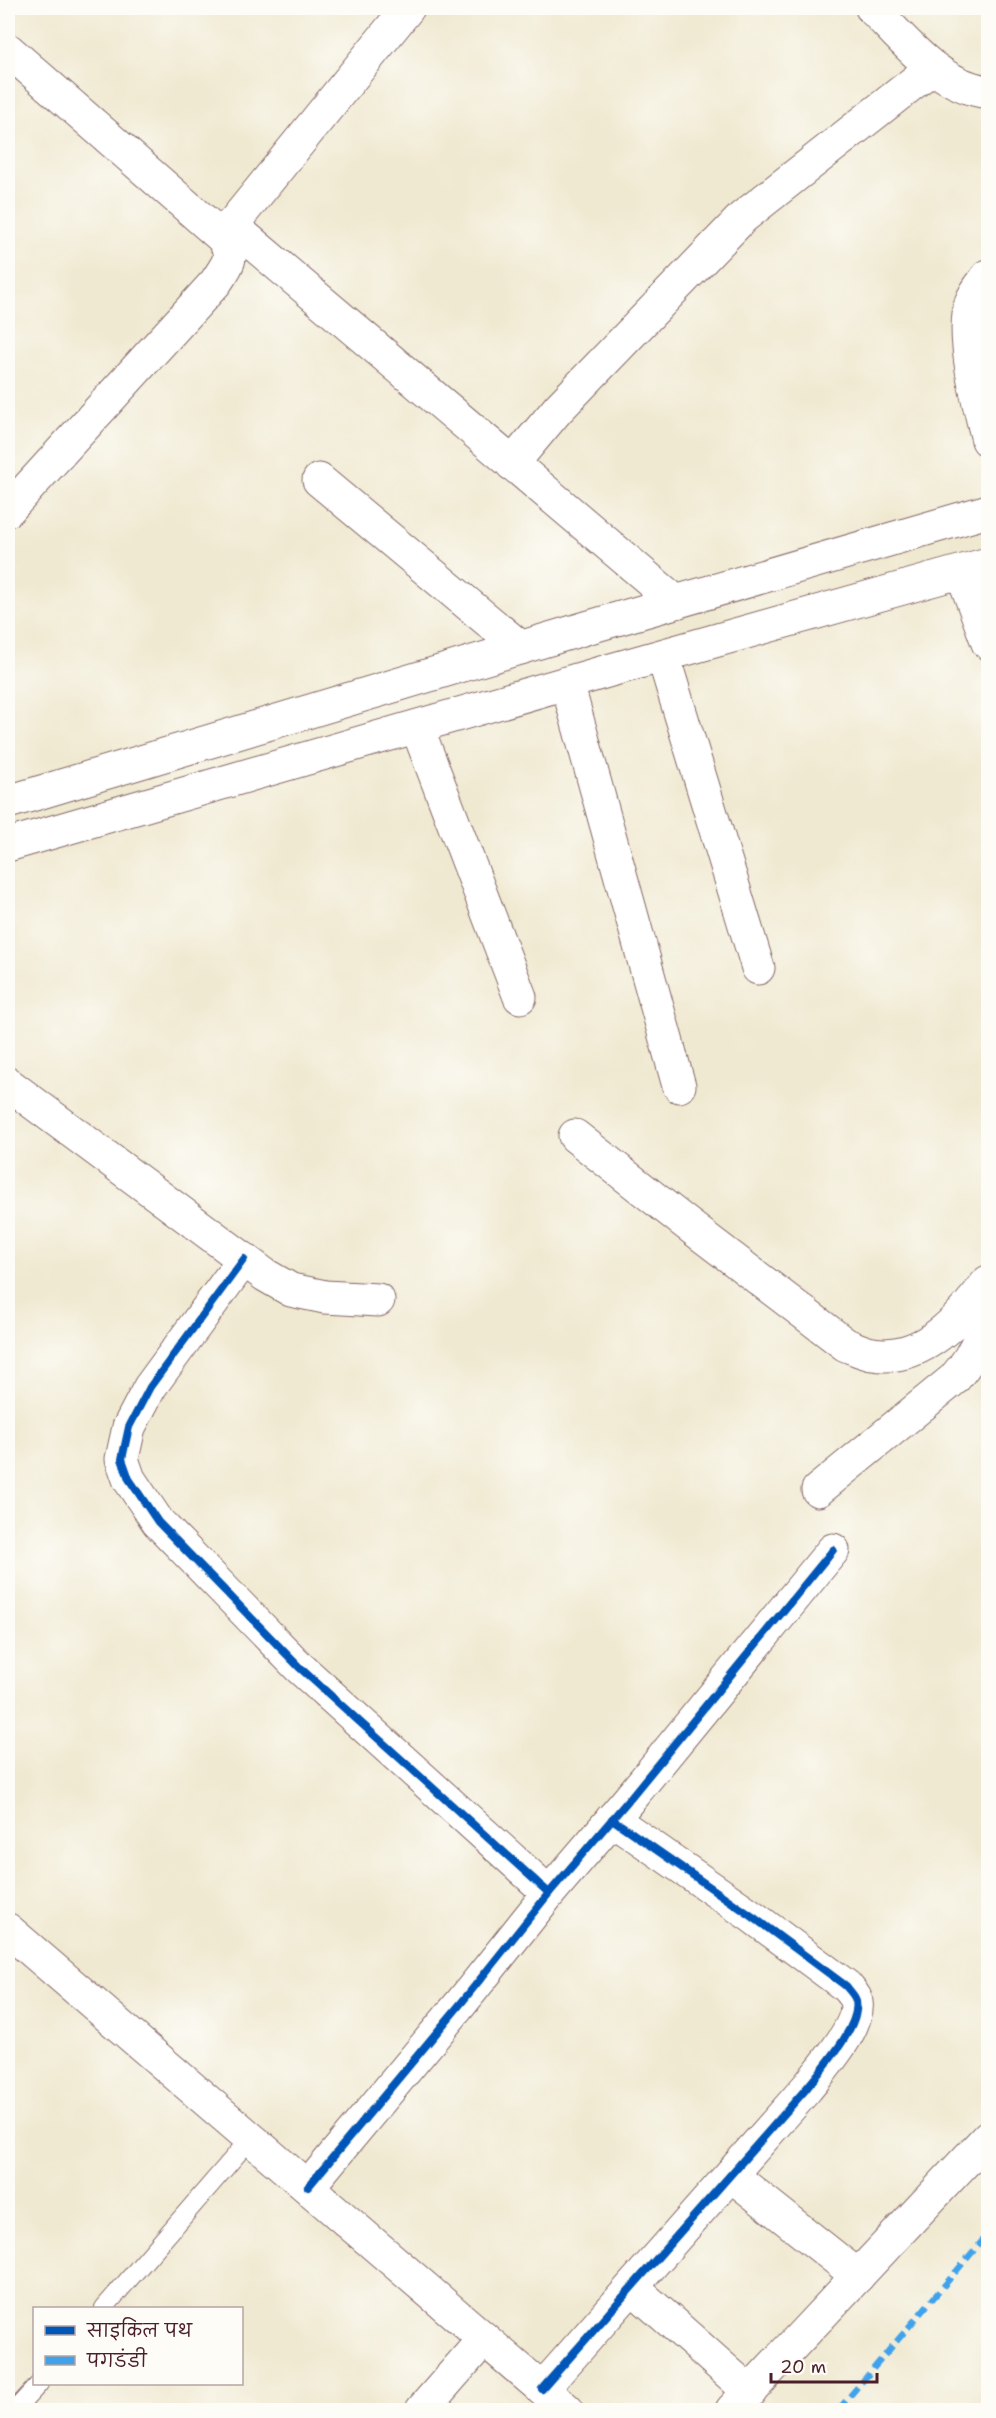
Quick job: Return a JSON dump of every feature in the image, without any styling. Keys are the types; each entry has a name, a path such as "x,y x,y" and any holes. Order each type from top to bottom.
{"street":[{"path":"226,231 408,8"},
{"path":"872,8 932,68 975,90 988,92"},
{"path":"8,50 512,464 676,602"},
{"path":"512,464 558,409 743,217 932,68"},
{"path":"8,510 216,282 229,262 230,248 226,231"},
{"path":"988,276 972,302 969,324 977,397 988,440"},
{"path":"319,480 521,648"},
{"path":"8,802 988,511"},
{"path":"8,846 567,683 975,568 988,643"},
{"path":"663,656 758,968"},
{"path":"567,683 679,1086"},
{"path":"417,727 520,997"},
{"path":"8,1084 244,1259 291,1290 325,1298 378,1300"},
{"path":"575,1136 846,1345 872,1354 905,1352 928,1344 949,1325 987,1283"},
{"path":"244,1259 150,1387 129,1427 122,1459 129,1479 158,1522 299,1667 549,1893"},
{"path":"818,1490 954,1379 978,1346 986,1325 987,1283"},
{"path":"308,2187 833,1550"},
{"path":"542,2389 806,2089 843,2040 856,2015 855,1998 846,1986 753,1917 612,1819"},
{"path":"8,1930 567,2410"},
{"path":"633,2288 741,2401 988,2137"},
{"path":"731,2175 858,2276"},
{"path":"422,2410 484,2339"}],"lane":[{"path":"105,2307 250,2139"},
{"path":"15,2410 38,2385"}],"marked path":[{"path":"838,2410 988,2234"}],"cycle path":[{"path":"244,1259 150,1387 129,1427 122,1459 129,1479 158,1522 299,1667 549,1893"},
{"path":"308,2187 833,1550"},
{"path":"542,2389 806,2089 840,2045 854,2020 856,2008 855,1998 846,1986 753,1917 612,1819"}]}
